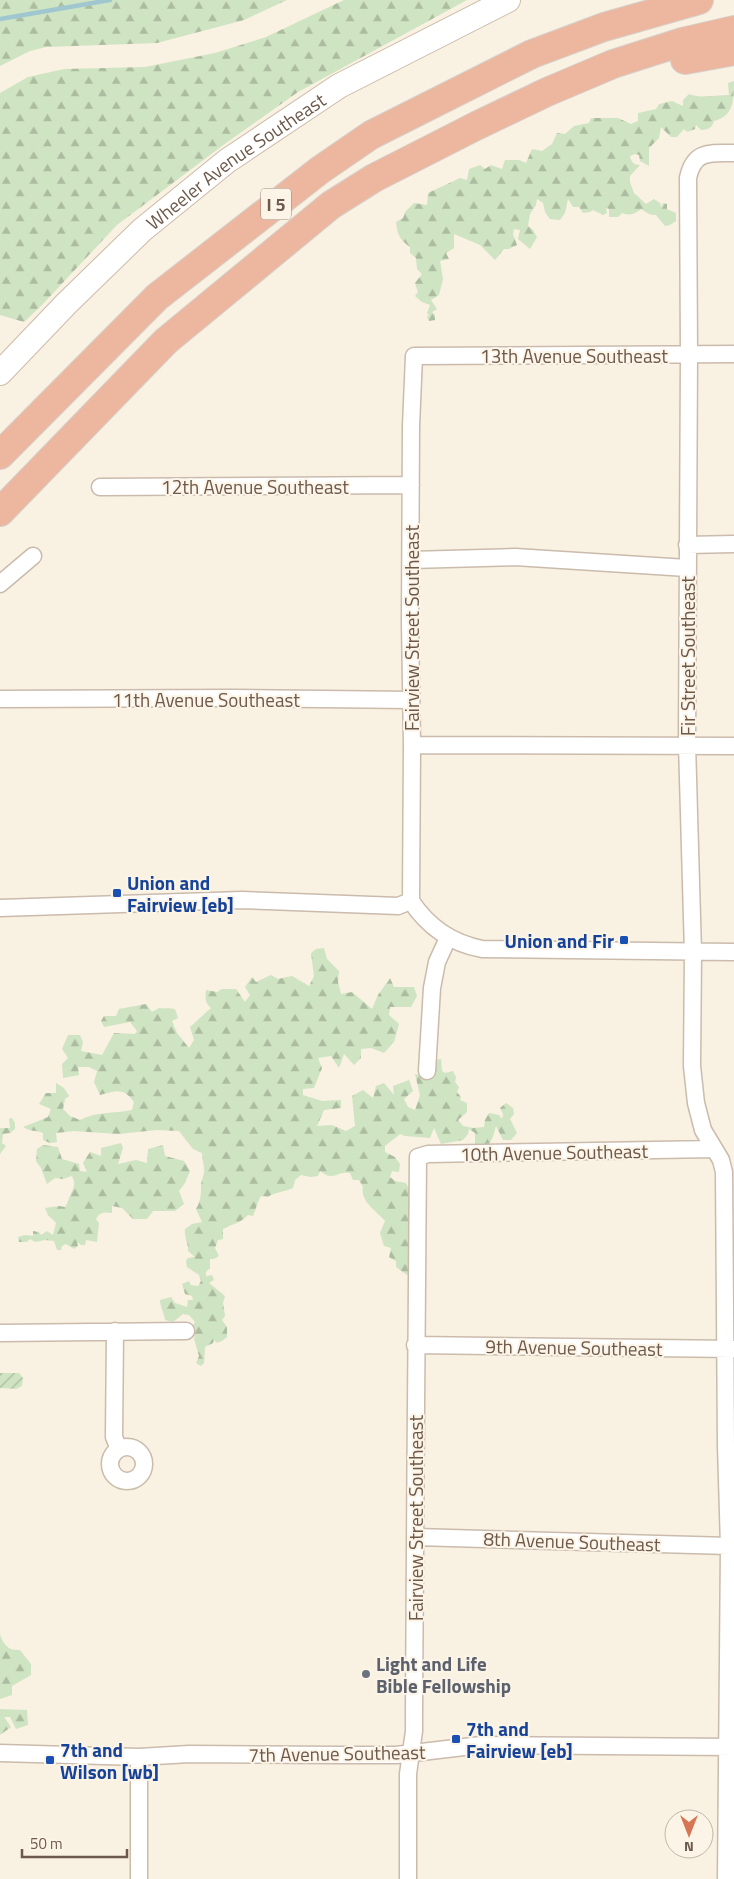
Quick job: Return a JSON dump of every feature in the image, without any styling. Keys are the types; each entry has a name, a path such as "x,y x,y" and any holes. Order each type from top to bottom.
{"highway":[{"path":"604,27 659,0"},
{"name":"I 5","path":"0,455 157,297 320,170 371,136 532,54 604,27 698,0"},
{"name":"I 5","path":"0,512 166,341 331,205 374,178 547,92 613,64 682,42 734,30"},
{"path":"547,92 697,57 734,51"}],"street":[{"name":"Wheeler Avenue Southeast","path":"0,373 66,304 142,230 227,161 339,86 508,0"},
{"name":"Fir Street Southeast","path":"726,1879 731,1747 726,1446 730,1349 723,1154 703,1130 698,1112 692,1066 693,952 688,744 687,568 688,178 694,160 700,156 734,153"},
{"name":"13th Avenue Southeast","path":"414,356 734,354"},
{"name":"Fairview Street Southeast","path":"411,901 410,560 414,356"},
{"name":"12th Avenue Southeast","path":"100,487 411,485"},
{"path":"688,546 734,544"},
{"path":"0,584 33,556"},
{"path":"410,560 515,557 687,568"},
{"name":"11th Avenue Southeast","path":"0,699 234,698 411,700"},
{"path":"412,745 688,744 734,746"},
{"path":"0,908 242,900 398,906 411,901 418,912 439,932 459,943 482,949 734,952"},
{"path":"427,1071 432,988 437,962 448,938"},
{"name":"10th Avenue Southeast","path":"418,1157 428,1154 691,1149 723,1154"},
{"name":"Fairview Street Southeast","path":"408,1879 408,1774 414,1731 416,1537 414,1345 418,1157"},
{"path":"115,1331 114,1437 119,1449"},
{"path":"0,1333 186,1331"},
{"name":"9th Avenue Southeast","path":"414,1345 730,1349"},
{"name":"8th Avenue Southeast","path":"416,1537 729,1546"},
{"name":"7th Avenue Southeast","path":"0,1753 139,1757 189,1754 411,1754 481,1745 731,1747"},
{"path":"139,1757 139,1879"}],"green space":[{"path":"0,0 287,0 244,20 157,43 46,47 30,51 0,66"},
{"path":"344,0 467,0 298,92 226,143 117,225 24,322 0,315 0,93 28,77 64,69 145,67 215,53 266,37"},
{"path":"734,81 732,106 726,115 714,121 709,128 701,130 696,125 695,129 687,132 684,129 677,137 671,137 661,127 659,138 649,148 649,166 640,161 639,155 630,156 633,163 640,165 630,176 634,193 646,204 654,199 660,203 661,207 663,203 667,204 667,209 676,213 676,221 665,226 656,215 649,214 641,209 632,214 622,213 618,217 609,217 609,209 606,208 607,213 603,215 593,210 583,213 579,207 573,207 568,199 565,213 560,220 550,219 545,212 543,203 537,199 536,205 530,214 528,226 537,237 530,249 518,239 520,230 514,229 513,234 517,245 504,249 495,260 480,245 454,234 454,248 446,253 449,259 440,261 443,279 439,295 431,300 437,309 432,312 435,315 435,320 429,321 427,313 430,305 422,302 415,296 418,292 415,283 422,274 417,269 416,258 410,253 410,247 398,233 396,226 396,222 403,218 405,212 414,203 427,205 428,193 460,178 467,180 469,169 480,165 485,169 491,165 502,169 505,160 519,160 526,163 532,149 542,151 552,144 557,133 565,134 574,126 589,123 591,118 618,118 631,124 638,121 638,113 656,109 659,104 672,101 683,106 683,100 689,94 704,97 729,95 728,83"},
{"path":"324,948 327,959 339,971 338,982 341,994 352,992 372,1009 378,995 390,978 394,987 414,987 417,996 411,1007 390,1007 389,1015 399,1024 394,1042 384,1053 371,1048 361,1049 361,1058 354,1065 344,1054 339,1068 331,1056 318,1058 322,1068 314,1088 303,1089 303,1095 322,1101 341,1100 341,1108 324,1110 317,1126 332,1125 346,1131 355,1126 352,1096 363,1090 373,1098 376,1086 384,1083 394,1095 393,1086 409,1080 413,1091 404,1099 408,1107 415,1110 420,1095 415,1074 418,1075 436,1060 441,1059 442,1071 445,1073 453,1071 456,1077 455,1082 459,1087 457,1092 461,1097 460,1100 467,1103 467,1112 458,1120 463,1126 473,1128 484,1127 489,1113 499,1115 502,1119 503,1114 500,1108 506,1103 513,1108 514,1114 510,1119 517,1133 511,1140 503,1140 496,1126 490,1142 485,1146 475,1148 475,1133 469,1129 468,1134 463,1140 441,1144 434,1128 430,1138 400,1134 385,1146 385,1152 395,1157 400,1164 399,1172 392,1171 390,1177 395,1181 406,1183 419,1209 408,1221 414,1227 413,1252 408,1257 411,1272 407,1275 396,1267 396,1261 389,1257 391,1248 384,1246 380,1233 385,1221 367,1202 359,1180 353,1180 350,1173 329,1176 320,1171 318,1176 301,1175 295,1180 293,1188 268,1197 261,1196 253,1216 248,1215 239,1222 223,1229 223,1239 218,1240 215,1248 219,1256 210,1259 210,1268 206,1272 206,1276 212,1275 214,1280 209,1283 225,1296 223,1303 225,1316 222,1320 227,1327 227,1337 217,1343 214,1340 213,1343 205,1347 204,1363 201,1366 196,1363 199,1356 192,1327 195,1322 189,1315 183,1314 173,1322 165,1320 160,1300 171,1297 175,1303 187,1307 188,1300 193,1300 192,1296 185,1294 182,1284 189,1281 191,1285 198,1286 201,1281 199,1275 187,1267 186,1261 188,1258 195,1257 188,1251 185,1229 192,1224 202,1222 196,1209 200,1200 201,1183 204,1173 202,1153 193,1149 179,1131 157,1130 118,1134 74,1131 56,1133 57,1142 50,1143 43,1140 43,1133 23,1127 48,1117 51,1109 39,1104 46,1093 56,1093 56,1083 64,1088 69,1096 65,1099 63,1109 70,1116 80,1120 99,1114 132,1110 134,1102 123,1092 119,1091 100,1095 94,1082 97,1071 89,1067 78,1067 79,1075 63,1078 62,1064 68,1058 62,1049 68,1035 80,1035 83,1042 81,1051 102,1055 114,1033 135,1034 137,1031 130,1022 104,1027 101,1021 104,1016 116,1016 119,1009 146,1004 152,1012 159,1008 175,1009 178,1018 172,1021 177,1033 189,1048 194,1040 190,1027 211,1008 206,1000 206,990 217,992 222,989 236,989 245,1002 250,995 245,987 252,977 256,982 271,975 278,979 292,976 309,986 314,976 311,953 316,949"},
{"path":"12,1118 15,1123 15,1129 10,1133 3,1134 2,1143 6,1146 0,1154 0,1128 10,1128 9,1119"},
{"path":"121,1143 123,1148 118,1164 136,1160 147,1163 148,1149 163,1145 165,1156 184,1161 190,1171 179,1191 184,1204 175,1211 153,1211 147,1219 133,1219 122,1208 112,1206 112,1213 102,1213 96,1219 99,1223 97,1242 86,1240 85,1245 81,1245 77,1242 78,1246 74,1249 66,1244 62,1246 61,1250 57,1250 54,1241 35,1242 30,1239 27,1242 19,1242 18,1237 25,1235 33,1236 33,1231 39,1232 41,1235 47,1231 53,1235 56,1223 48,1215 45,1208 65,1207 74,1186 72,1176 63,1179 55,1178 47,1184 36,1161 37,1149 43,1145 58,1147 62,1159 79,1164 80,1171 87,1172 83,1163 90,1152 101,1156 101,1148"},
{"path":"0,1373 19,1373 23,1378 22,1386 16,1389 0,1388"},
{"path":"0,1634 7,1646 20,1650 31,1664 31,1675 12,1686 12,1695 0,1699"},
{"path":"0,1709 27,1710 28,1725 16,1729 10,1717 4,1717 11,1727 0,1735"}],"waterway":[{"path":"0,19 110,0"}],"place":[{"name":"Union and Fairview [eb]","path":"117,893"},
{"name":"Union and Fir","path":"624,940"},
{"name":"Light and Life Bible Fellowship","path":"366,1674"},
{"name":"7th and Fairview [eb]","path":"456,1739"},
{"name":"7th and Wilson [wb]","path":"50,1760"}]}
